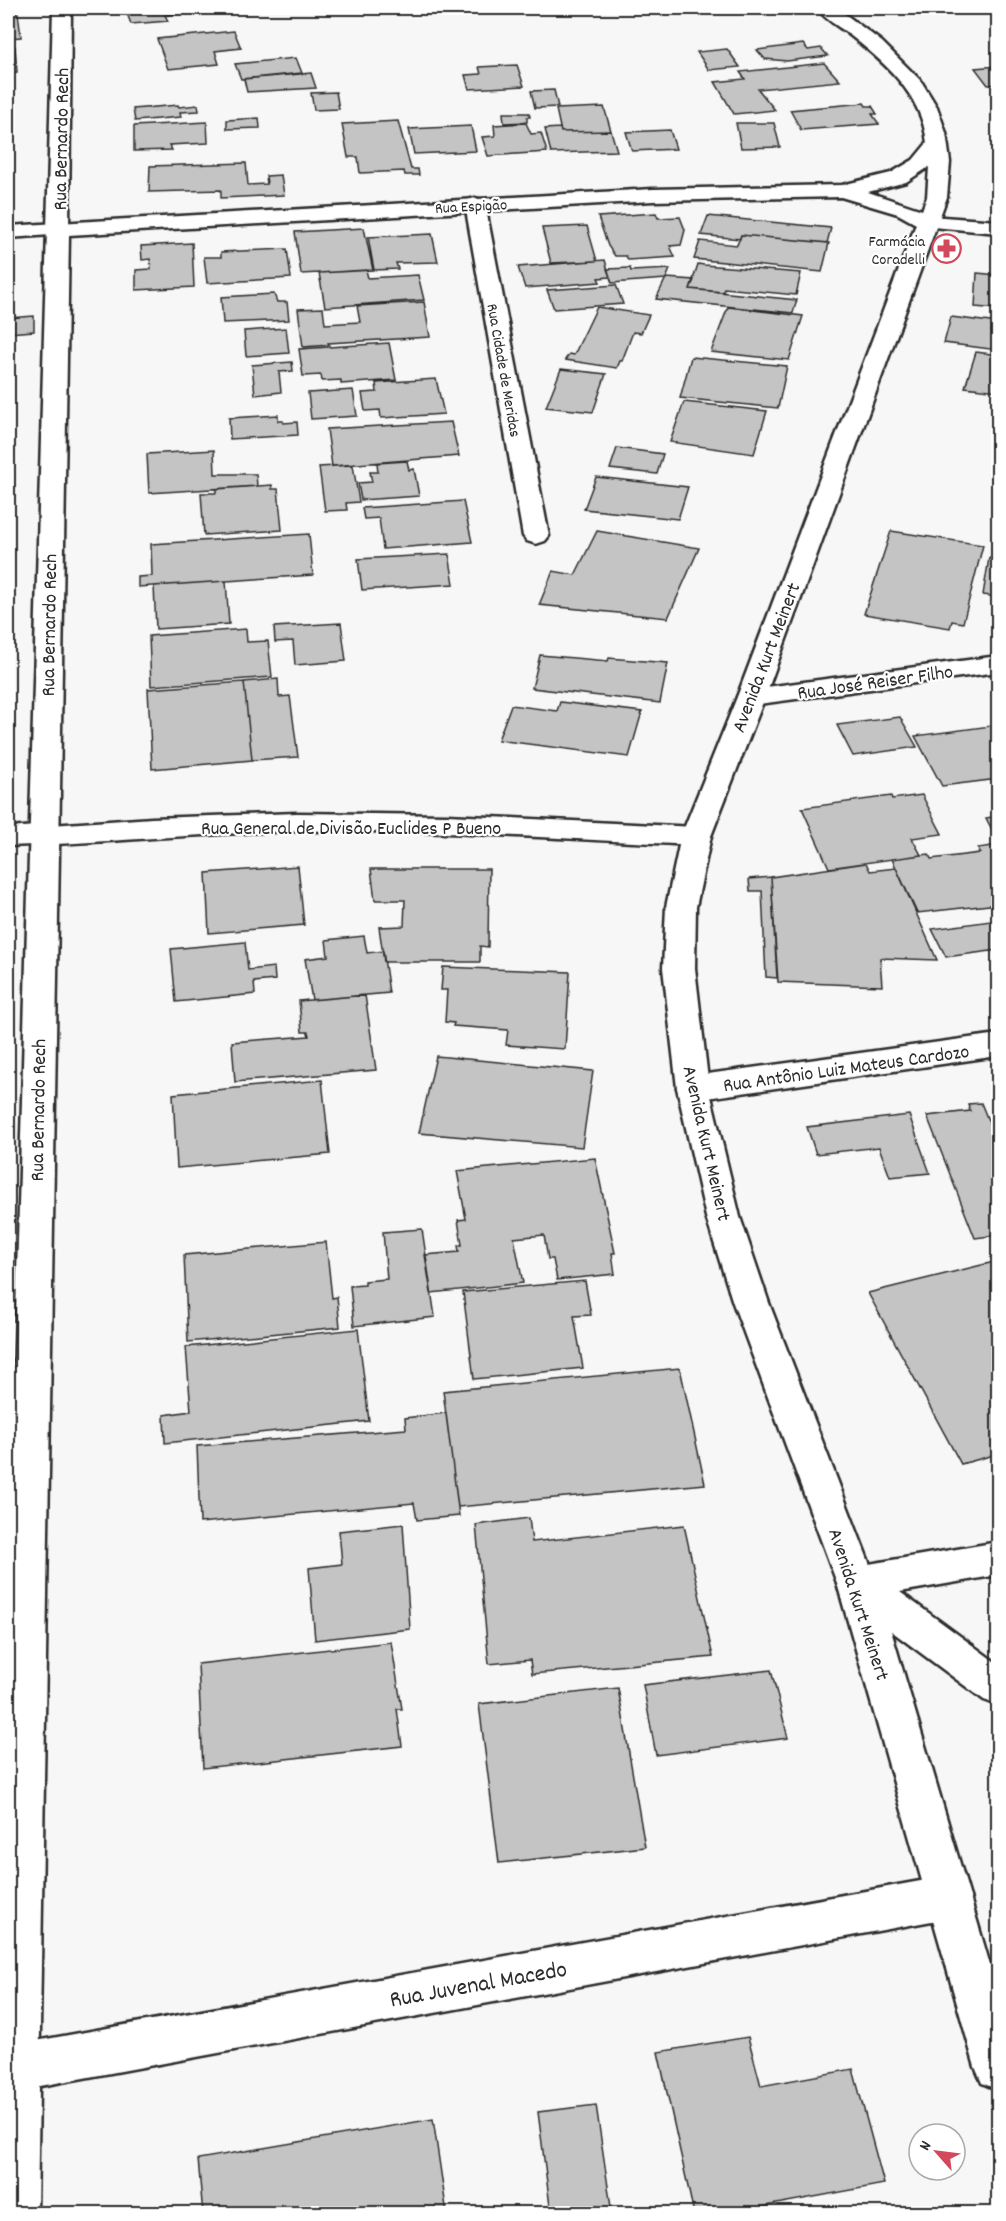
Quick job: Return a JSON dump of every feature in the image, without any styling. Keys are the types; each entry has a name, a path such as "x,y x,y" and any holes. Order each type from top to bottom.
{"main road":[{"name":"Rua Bernardo Rech","path":"13,2214 12,2068 63,8"},
{"path":"826,8 882,51 906,74 921,93 931,114 937,143 926,161 911,172 882,183 842,191"},
{"name":"Avenida Kurt Meinert","path":"937,143 940,174 937,197 929,222 751,697 696,836 681,907 680,968 693,1088 723,1217 747,1293 856,1583 999,2067"},
{"name":"Rua Espigão","path":"8,232 475,204 702,193 842,191 894,207 929,222 999,227"},
{"name":"Rua Cidade de Meridas","path":"475,204 536,536"},
{"name":"Rua José Reiser Filho","path":"751,697 999,664"},
{"name":"Rua General de Divisão Euclides P Bueno","path":"8,837 298,822 390,823 696,836"},
{"name":"Rua Antônio Luiz Mateus Cardozo","path":"693,1088 999,1045"},
{"path":"856,1583 999,1559"},
{"path":"856,1583 999,1687"},
{"name":"Rua Juvenal Macedo","path":"12,2068 948,1897"}],"building":[{"path":"125,8 208,8 209,10 165,15 168,21 131,24"},
{"path":"946,8 978,8 981,11 950,14"},
{"path":"18,13 21,37 8,38 8,14"},
{"path":"234,31 241,48 215,51 219,64 168,69 157,39"},
{"path":"803,44 808,50 821,48 828,56 787,61 765,59 757,50"},
{"path":"8,47 15,47 17,72 8,73"},
{"path":"727,49 740,67 709,70 697,52"},
{"path":"296,58 302,73 241,79 235,64"},
{"path":"824,63 840,81 758,89 775,110 734,114 715,82 745,79 740,72"},
{"path":"517,65 524,86 469,89 465,75 481,74 479,67"},
{"path":"998,66 998,84 988,85 975,68"},
{"path":"311,73 316,88 247,92 244,79"},
{"path":"554,90 558,107 535,108 531,91"},
{"path":"336,92 339,109 314,110 311,93"},
{"path":"864,103 866,106 872,106 877,114 872,114 879,124 801,130 790,110"},
{"path":"178,105 179,107 198,105 199,111 180,112 181,117 135,121 133,109"},
{"path":"604,107 611,131 561,132 556,109"},
{"path":"503,113 529,113 530,117 527,117 527,122 504,123"},
{"path":"259,118 260,128 227,129 227,120"},
{"path":"398,121 411,169 418,169 419,175 405,175 404,171 360,173 358,157 348,157 342,124"},
{"path":"207,122 208,143 169,145 172,150 134,151 134,126"},
{"path":"526,123 531,134 541,133 547,152 488,156 482,137 495,136 494,125"},
{"path":"736,123 774,123 780,147 741,148"},
{"path":"471,126 476,151 414,154 409,129"},
{"path":"560,128 561,132 611,131 617,151 551,153 545,129"},
{"path":"670,130 676,149 632,151 626,132"},
{"path":"246,163 248,185 267,184 266,176 281,175 284,195 221,198 221,190 149,192 150,166"},
{"path":"656,213 658,218 680,217 685,230 681,245 670,246 675,257 628,260 626,256 615,256 608,246 598,217"},
{"path":"708,216 831,228 827,243 741,235 740,239 701,235"},
{"path":"587,226 597,261 551,263 542,228"},
{"path":"364,228 373,270 301,274 295,232"},
{"path":"432,234 438,262 396,263 398,269 374,270 368,237"},
{"path":"741,235 829,243 822,272 694,259 700,241 737,245"},
{"path":"192,243 194,287 136,290 136,270 151,269 150,259 142,260 141,246"},
{"path":"287,249 291,278 207,283 204,257 221,257 221,252"},
{"path":"605,260 610,277 598,278 600,282 525,288 518,267"},
{"path":"698,264 801,273 796,295 724,288 723,292 690,289"},
{"path":"630,268 631,271 670,269 666,279 612,283 607,269"},
{"path":"366,270 368,278 418,275 424,300 325,307 319,273"},
{"path":"977,273 998,275 998,309 975,307"},
{"path":"666,278 694,280 690,289 797,300 793,313 656,299"},
{"path":"616,285 623,304 554,309 547,290"},
{"path":"274,294 277,302 287,302 289,320 223,323 221,297"},
{"path":"424,302 430,337 328,343 329,345 303,347 298,309 323,308 325,324 360,322 357,306"},
{"path":"597,307 649,315 641,333 633,332 617,368 565,360 569,354 574,355"},
{"path":"728,307 803,316 789,360 711,352"},
{"path":"34,316 34,331 8,333 8,318"},
{"path":"951,317 998,323 998,350 944,343"},
{"path":"286,328 289,353 246,356 244,331"},
{"path":"389,343 396,380 341,384 341,380 322,381 321,375 303,376 299,349"},
{"path":"976,352 998,355 998,391 965,387"},
{"path":"691,357 787,366 778,408 680,398"},
{"path":"292,362 293,371 279,372 281,392 255,395 252,365"},
{"path":"561,369 606,374 593,412 546,407"},
{"path":"436,379 444,414 381,418 380,410 365,411 362,393 377,392 376,383"},
{"path":"353,390 357,416 311,419 308,393"},
{"path":"684,402 767,411 754,454 670,442"},
{"path":"278,415 278,421 283,421 283,423 297,422 298,435 230,439 229,418"},
{"path":"451,422 459,456 332,466 327,429"},
{"path":"617,448 663,454 657,474 610,469"},
{"path":"214,450 215,474 256,474 257,486 149,493 147,454"},
{"path":"407,461 409,470 414,469 419,496 361,500 358,483 372,482 370,472 378,472 377,463"},
{"path":"353,465 359,502 346,503 347,510 325,511 319,467"},
{"path":"596,477 688,487 678,519 584,509"},
{"path":"272,485 272,489 278,489 282,530 204,535 201,493 216,493 216,489"},
{"path":"463,501 472,542 383,549 379,518 364,519 362,508"},
{"path":"597,531 699,548 668,618 539,605 553,571 575,575"},
{"path":"891,531 983,545 963,623 952,621 950,628 864,614"},
{"path":"309,534 313,575 138,587 138,577 152,576 151,544"},
{"path":"449,554 454,584 362,590 358,559"},
{"path":"989,558 998,559 998,597 983,595"},
{"path":"226,581 229,624 156,629 154,586"},
{"path":"341,623 346,661 295,665 293,641 275,642 274,627"},
{"path":"246,629 247,642 268,641 272,677 151,686 149,636"},
{"path":"540,655 668,663 660,703 532,688"},
{"path":"278,679 279,697 290,696 298,757 252,760 244,682"},
{"path":"244,682 252,760 152,769 148,689"},
{"path":"560,702 642,712 629,757 498,740 511,705 557,711"},
{"path":"900,717 917,747 853,756 837,725"},
{"path":"998,725 998,779 942,786 915,736"},
{"path":"922,795 942,834 912,838 921,855 829,868 802,808 891,796 892,799"},
{"path":"998,816 998,841 986,818"},
{"path":"998,845 998,904 917,913 892,859 929,854 931,859 980,853 978,848"},
{"path":"866,863 870,871 896,868 937,960 880,958 882,986 778,982 771,877"},
{"path":"298,866 304,925 209,933 206,873"},
{"path":"371,869 489,869 488,947 480,946 480,962 384,962 379,927 404,926 405,900 375,900"},
{"path":"771,877 777,978 766,977 762,891 750,891 749,879"},
{"path":"998,920 998,950 946,957 932,929"},
{"path":"364,936 367,953 383,951 389,993 312,1000 305,959 328,956 326,940"},
{"path":"245,942 248,970 274,967 275,980 254,982 255,994 176,1002 171,949"},
{"path":"443,967 570,972 565,1049 506,1045 508,1030 453,1026 454,1023 445,1022 447,990 441,990"},
{"path":"365,995 376,1070 235,1082 232,1042 309,1036 308,1032 302,1032 299,1001"},
{"path":"436,1056 593,1071 582,1147 419,1133"},
{"path":"322,1080 330,1154 177,1168 173,1094"},
{"path":"981,1103 998,1145 998,1235 975,1238 927,1116 970,1111 968,1104"},
{"path":"909,1115 930,1173 890,1177 879,1147 816,1154 807,1127"},
{"path":"595,1158 615,1253 612,1253 615,1274 557,1280 553,1259 548,1259 544,1235 514,1238 523,1283 431,1293 425,1255 459,1252 458,1245 462,1245 458,1220 466,1219 457,1171"},
{"path":"422,1229 435,1317 354,1326 350,1286 365,1285 365,1281 387,1279 383,1232"},
{"path":"326,1242 332,1298 337,1297 340,1327 188,1342 184,1255"},
{"path":"998,1261 998,1454 961,1464 868,1293"},
{"path":"585,1281 591,1315 574,1316 583,1368 474,1379 463,1292"},
{"path":"358,1329 369,1421 165,1443 164,1415 191,1411 186,1347"},
{"path":"680,1368 705,1484 458,1507 443,1391"},
{"path":"446,1413 459,1516 417,1520 414,1503 200,1523 197,1446 406,1429 405,1418"},
{"path":"529,1518 532,1542 684,1525 713,1657 532,1674 530,1660 489,1664 476,1525"},
{"path":"403,1524 410,1629 315,1640 309,1568 342,1564 339,1531"},
{"path":"391,1642 402,1709 397,1709 402,1746 203,1768 198,1664"},
{"path":"771,1670 788,1738 656,1755 643,1685"},
{"path":"618,1688 645,1847 499,1863 479,1704"},
{"path":"748,2037 761,2086 853,2069 884,2184 723,2214 694,2214 658,2052"},
{"path":"596,2105 612,2214 551,2214 538,2112"},
{"path":"433,2119 447,2214 203,2214 198,2159"}],"place":[{"name":"Farmácia Coradelli","path":"946,249"}]}
